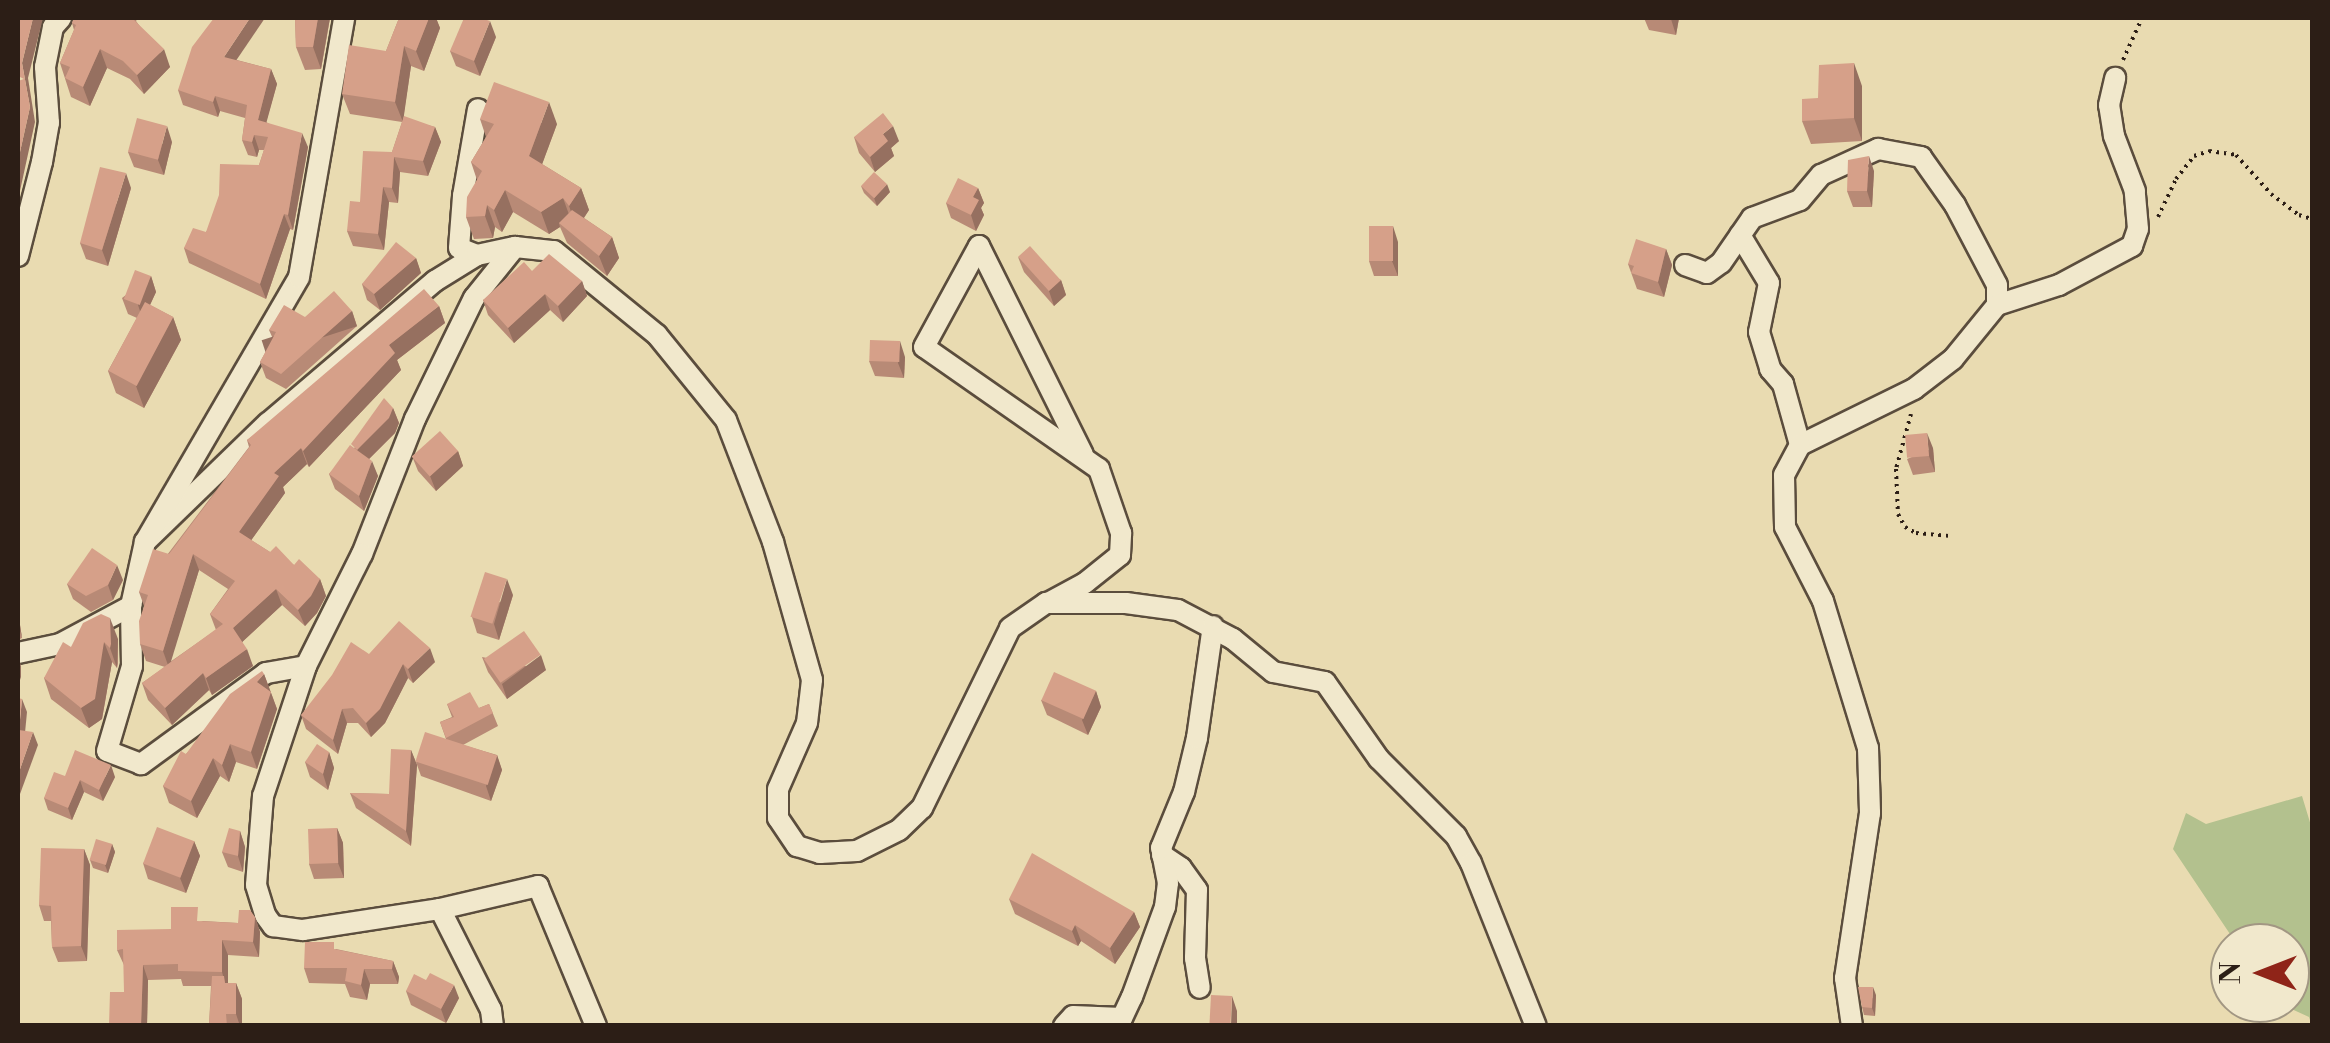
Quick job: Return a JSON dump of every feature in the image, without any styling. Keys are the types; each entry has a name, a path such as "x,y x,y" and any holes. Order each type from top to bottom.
{"street":[{"path":"18,256 49,123 45,67 53,26 61,18"},
{"path":"306,666 266,673 141,764 107,751 132,666 131,606 145,542 298,277 344,18"},
{"path":"1852,1026 1845,978 1870,814 1868,748 1823,601 1785,527 1784,475 1800,445 1914,390 1953,360 1997,305 2058,285 2132,246 2138,229 2135,191 2114,136 2109,105 2115,78"},
{"path":"477,255 459,248 478,108"},
{"path":"1685,265 1707,274 1752,218 1800,200 1821,175 1878,149 1922,157 1955,205 1997,284 1997,305"},
{"path":"1740,235 1768,283 1759,332 1770,369 1787,395 1800,445"},
{"path":"145,542 341,358 435,281 477,255 515,248 554,251 657,334 726,420 773,542 812,680 806,724 778,789 778,818 797,846 820,853 856,851 899,830 922,808 1010,628 1120,556 1121,533 1099,469 924,347 979,246 1084,455"},
{"path":"515,248 474,298 415,419 362,554 306,666 264,796 256,885 265,915 273,926 303,930 440,909 538,886 596,1026"},
{"path":"1046,604 1126,603 1178,610 1212,626 1273,672 1325,682 1379,759 1456,836 1536,1026"},
{"path":"18,654 60,644 131,606"},
{"path":"1064,1026 1073,1016 1122,1018 1165,907 1168,883 1161,848 1184,792 1197,738 1212,626"},
{"path":"1162,855 1181,868 1197,890 1194,958 1200,988"},
{"path":"440,909 491,1010 493,1026"}],"path":[{"path":"2115,78 2142,18"},
{"path":"2132,246 2153,224 2194,156 2209,151 2236,155 2271,194 2299,215 2312,219"},
{"path":"1914,390 1896,469 1898,514 1905,527 1916,533 1949,536"}],"green space":[{"path":"2302,796 2312,829 2312,1026 2310,923 2223,923 2173,849 2186,813 2206,824"}],"building":[{"path":"18,18 33,18 22,63 30,107 18,161 18,81 24,79 18,76"},
{"path":"74,18 132,18 164,49 137,75 123,61 100,49 83,87 65,78 70,67 60,63 76,25 72,23"},
{"path":"214,18 250,18 224,57 271,69 258,120 302,133 288,215 284,214 260,284 184,248 193,228 206,232 219,195 220,164 259,165 268,137 254,135 252,142 242,140 247,105 215,96 213,102 178,90 192,47"},
{"path":"295,18 318,18 313,47 296,47"},
{"path":"399,18 429,18 416,51 404,46 395,102 342,94 349,45 386,51"},
{"path":"464,18 490,21 474,61 450,51"},
{"path":"1854,63 1854,118 1802,121 1802,99 1818,98 1819,65"},
{"path":"494,82 549,102 529,156 581,188 569,206 563,198 541,212 505,190 494,210 487,205 485,216 466,217 467,197 482,171 471,162 494,124 480,119"},
{"path":"883,113 893,126 883,134 888,141 870,157 854,137"},
{"path":"404,116 435,127 423,161 394,157 392,188 383,187 378,234 347,231 350,201 360,202 363,151 392,152"},
{"path":"137,118 167,126 158,160 128,152"},
{"path":"1869,156 1867,191 1847,191 1848,160"},
{"path":"100,167 126,173 102,250 80,243"},
{"path":"874,172 887,184 874,198 861,186"},
{"path":"958,178 978,188 973,197 979,200 971,215 946,203"},
{"path":"572,210 612,237 599,256 559,223"},
{"path":"1369,226 1393,226 1393,261 1369,261"},
{"path":"1636,239 1666,249 1658,282 1631,273 1634,266 1628,264"},
{"path":"396,242 416,258 374,294 362,284"},
{"path":"1030,246 1061,280 1049,291 1018,257"},
{"path":"549,254 582,281 558,306 545,294 508,328 483,300 524,262 532,271"},
{"path":"135,270 151,276 140,305 124,299"},
{"path":"424,289 439,306 389,345 395,353 303,451 301,448 274,473 279,476 239,532 270,552 276,546 294,565 299,559 320,579 311,596 298,610 276,589 233,628 247,649 206,678 203,673 165,708 142,683 223,624 210,614 235,581 193,554 163,651 140,644 139,621 148,595 139,592 153,549 169,554 251,445 247,440"},
{"path":"334,291 352,311 281,374 260,362 276,332 269,330 284,305 305,317"},
{"path":"145,302 173,317 137,386 108,371"},
{"path":"870,340 900,341 899,362 869,361"},
{"path":"384,398 393,408 389,418 357,450 351,444"},
{"path":"440,431 458,451 430,476 412,456"},
{"path":"1927,433 1929,456 1907,458 1905,435"},
{"path":"350,445 372,461 359,496 329,474"},
{"path":"92,548 117,565 108,585 86,596 67,584"},
{"path":"485,572 507,579 492,624 470,617"},
{"path":"101,614 110,618 111,644 110,648 104,642 95,699 81,708 44,678 63,642 71,647 83,623"},
{"path":"399,621 430,648 408,669 403,664 380,709 366,723 353,708 342,709 333,740 301,715 351,642 369,654"},
{"path":"524,631 541,655 500,683 484,659"},
{"path":"262,671 264,674 257,682 271,692 251,752 230,744 222,765 213,758 191,801 163,786 181,751 186,754 230,694"},
{"path":"1054,672 1096,691 1083,719 1041,700"},
{"path":"470,692 479,708 489,704 493,713 446,738 440,722 454,717 447,704"},
{"path":"18,698 22,699 19,730 33,732 18,775"},
{"path":"425,732 497,755 488,785 415,761"},
{"path":"317,744 329,752 323,774 305,762"},
{"path":"391,749 411,750 406,831 350,793 389,794"},
{"path":"75,750 111,765 99,790 80,780 68,808 44,798 54,772 65,776"},
{"path":"157,827 194,841 180,878 143,863"},
{"path":"229,828 240,831 238,856 222,852"},
{"path":"337,828 338,863 309,864 308,829"},
{"path":"96,839 112,844 106,865 90,860"},
{"path":"41,848 84,849 81,946 52,947 51,906 39,905"},
{"path":"1032,853 1134,912 1110,948 1075,925 1072,931 1009,899"},
{"path":"171,907 198,907 197,921 238,923 239,910 250,910 255,917 253,942 222,940 222,972 178,971 178,964 143,965 141,1026 109,1026 110,992 124,992 123,949 117,950 117,930 171,929"},
{"path":"305,942 334,942 334,949 393,961 392,969 364,969 361,985 345,981 347,968 304,968"},
{"path":"430,973 454,985 441,1009 406,991 414,974 426,980"},
{"path":"212,976 224,976 225,983 236,983 236,1014 226,1014 227,1026 209,1026"},
{"path":"1858,987 1873,987 1872,1008 1862,1007"},
{"path":"1211,995 1232,996 1230,1026 1209,1026"}]}
